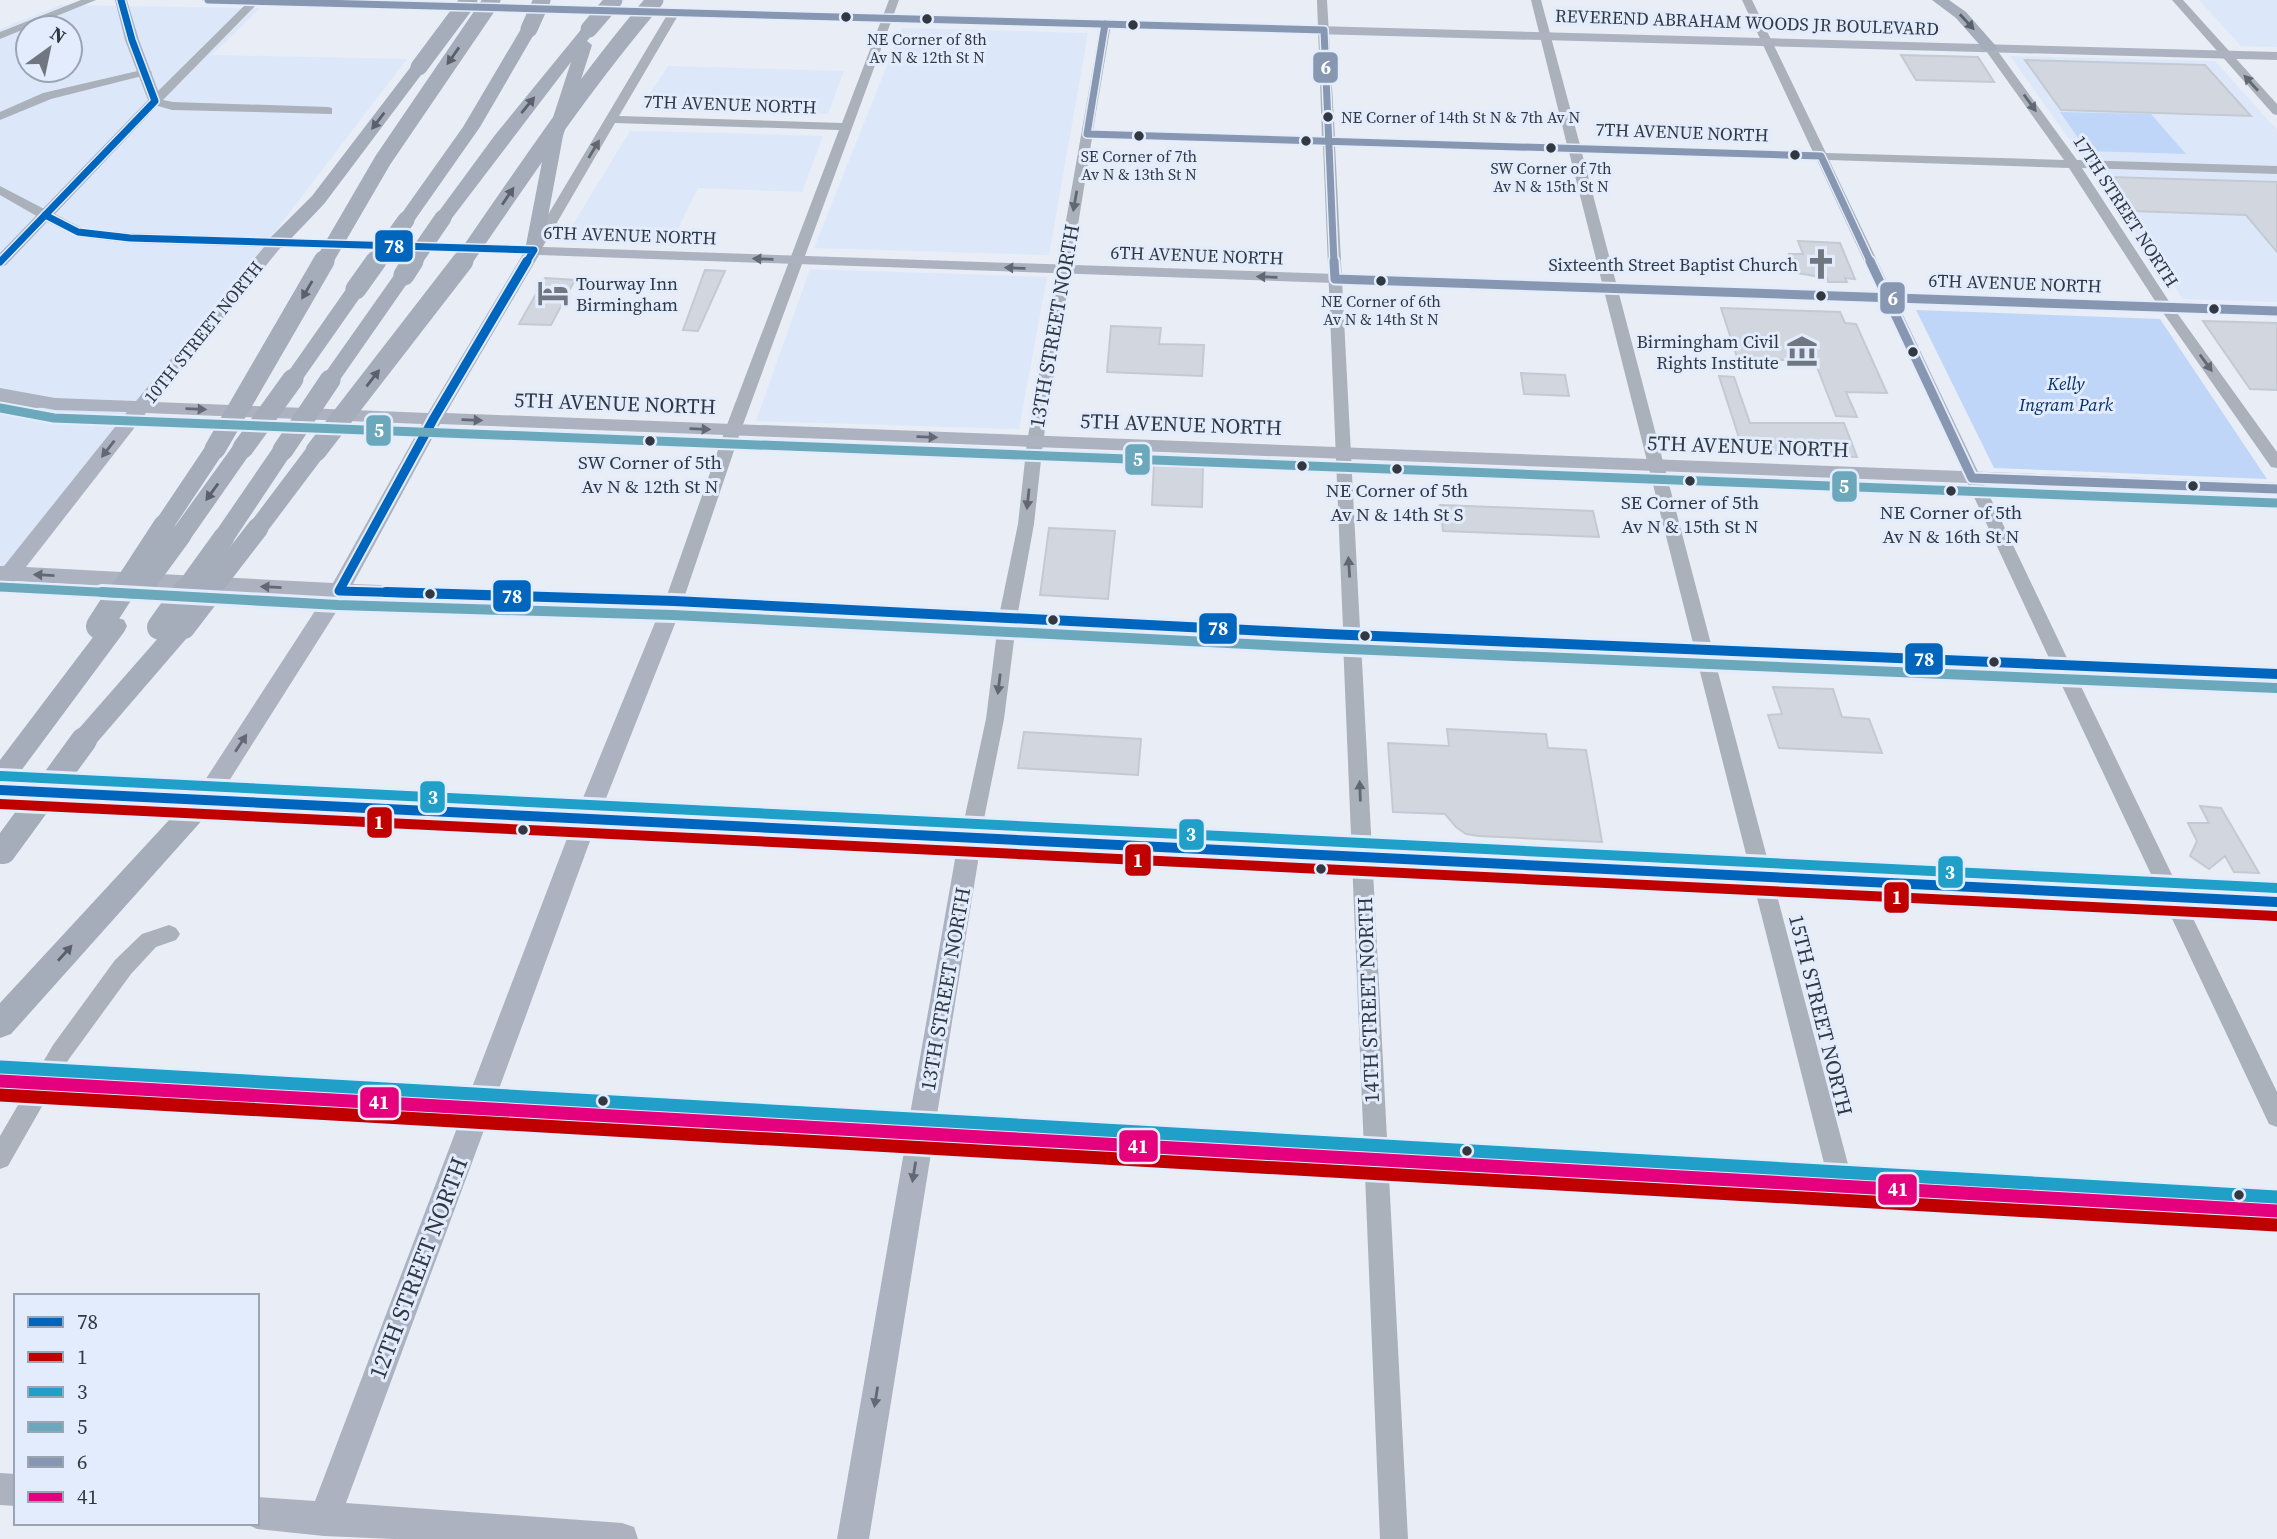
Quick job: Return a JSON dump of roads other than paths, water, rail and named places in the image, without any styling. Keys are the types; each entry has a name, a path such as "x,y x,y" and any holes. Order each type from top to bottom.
{"highway":[{"path":"275,244 318,200 470,0"},
{"path":"173,530 215,449 383,160 492,0"},
{"path":"0,780 50,713 173,530 243,448 405,219 440,176 503,76 542,0"},
{"path":"172,626 223,537 443,218 501,139 614,0"},
{"path":"2,853 83,740 172,626 258,528 461,265 554,129 614,48 655,0"},
{"path":"1940,0 1961,15 1990,48"},
{"path":"534,250 555,136 589,29"},
{"path":"10,1013 204,800"}],"main road":[{"path":"0,262 155,101 132,40 121,0"},
{"name":"REVEREND ABRAHAM WOODS JR BOULEVARD","path":"208,0 2277,56"},
{"name":"6TH AVENUE NORTH","path":"45,215 78,232 130,238 2277,310"},
{"name":"10TH STREET NORTH","path":"3,577 211,319 275,244"},
{"path":"204,800 339,591 434,418 534,250"},
{"path":"0,394 55,404"},
{"name":"5TH AVENUE NORTH","path":"55,404 2277,489"},
{"path":"3,577 674,601"},
{"name":"12TH STREET NORTH","path":"324,1520 586,820 674,601"},
{"path":"0,790 2277,902"},
{"name":"13TH STREET NORTH","path":"853,1539 970,839"},
{"path":"0,1081 2277,1212"},
{"path":"259,1513 324,1520 622,1539"}],"street":[{"path":"0,36 91,0"},
{"path":"894,0 733,430 674,601 1353,635 2277,674"},
{"name":"14TH STREET NORTH","path":"1322,0 1353,635 1374,1160 1394,1539"},
{"name":"15TH STREET NORTH","path":"1536,0 1842,1186"},
{"path":"1747,0 1886,298 2277,1116"},
{"path":"2176,0 2277,111"},
{"path":"255,1 155,101 172,106 328,111"},
{"path":"534,250 674,12"},
{"name":"13TH STREET NORTH","path":"970,839 995,719 1008,617 1026,524 1035,442 1105,24"},
{"name":"17TH STREET NORTH","path":"1990,48 2073,164 2166,307 2277,463"},
{"path":"0,116 47,96 146,72"},
{"name":"7TH AVENUE NORTH","path":"611,119 847,127"},
{"name":"7TH AVENUE NORTH","path":"1087,134 2277,170"},
{"name":"6TH AVENUE NORTH","path":"0,190 45,215"},
{"name":"5TH AVENUE NORTH","path":"0,405 55,404"},
{"path":"0,1158 61,1052 123,967 149,940 169,934"}],"place":[{"name":"NE Corner of 8th Av N & 12th St N","path":"927,19"},
{"name":"NE Corner of 14th St N & 7th Av N","path":"1328,117"},
{"name":"SE Corner of 7th Av N & 13th St N","path":"1139,136"},
{"name":"SW Corner of 7th Av N & 15th St N","path":"1551,148"},
{"name":"Sixteenth Street Baptist Church","path":"1821,264"},
{"name":"NE Corner of 6th Av N & 14th St N","path":"1381,281"},
{"name":"Tourway Inn Birmingham","path":"553,293"},
{"name":"Birmingham Civil Rights Institute","path":"1802,351"},
{"name":"SW Corner of 5th Av N & 12th St N","path":"650,441"},
{"name":"NE Corner of 5th Av N & 14th St S","path":"1397,469"},
{"name":"SE Corner of 5th Av N & 15th St N","path":"1690,481"},
{"name":"NE Corner of 5th Av N & 16th St N","path":"1951,491"}],"park label":[{"name":"Kelly Ingram Park","path":"2066,393"}]}
